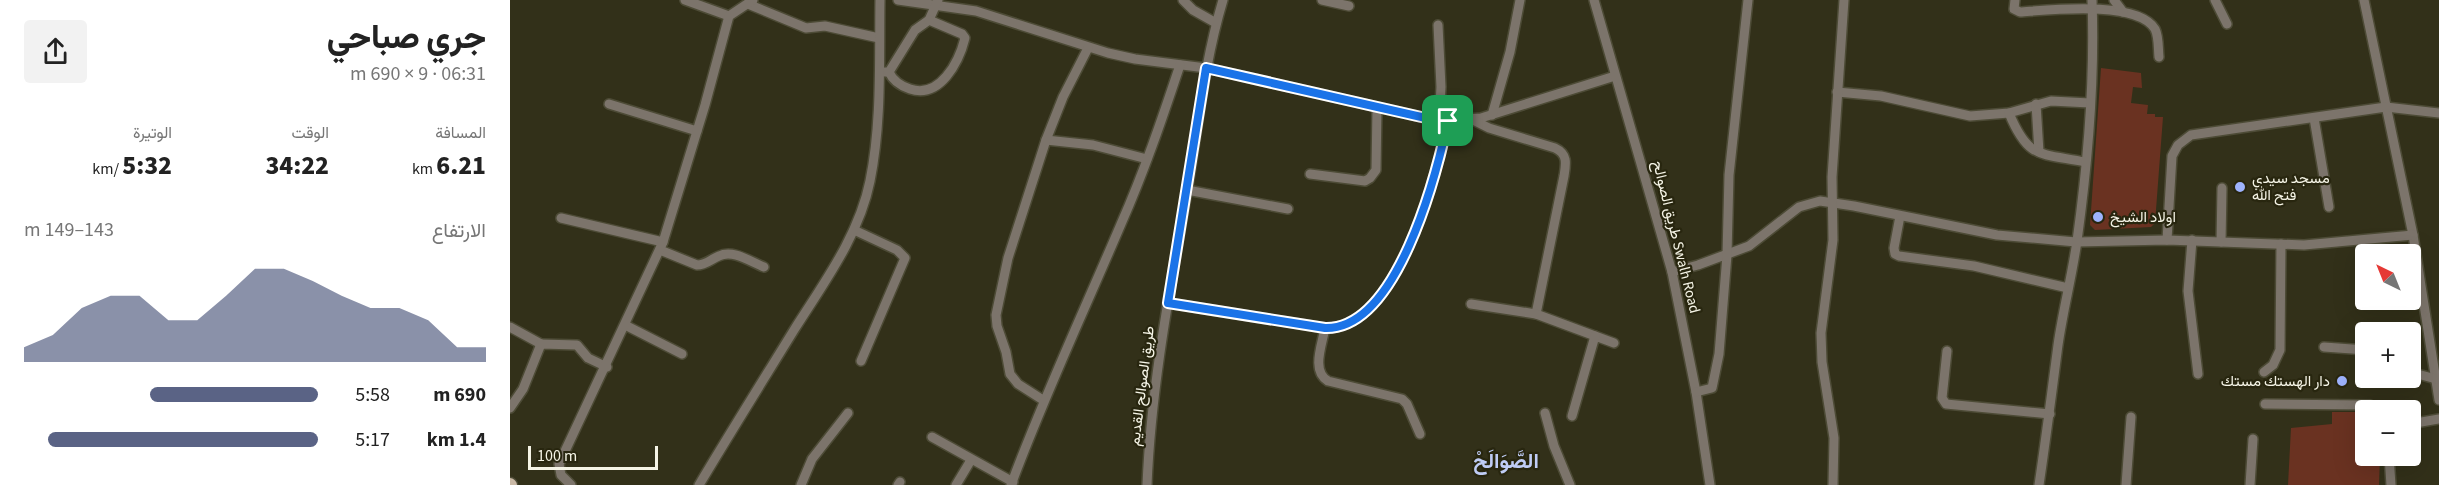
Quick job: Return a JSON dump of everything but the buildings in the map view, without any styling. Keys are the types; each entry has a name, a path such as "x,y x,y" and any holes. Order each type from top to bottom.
{"street":[{"path":"684,0 729,16"},
{"path":"699,485 854,230 870,181 884,73 879,38 880,0"},
{"path":"898,0 938,2 1037,29 1088,48 1135,59 1206,68 1443,121 1473,120 1615,76"},
{"path":"1183,0 1205,18 1216,23"},
{"name":"طريق الصوالح القديم","path":"1147,485 1151,424 1168,303 1206,68 1223,0"},
{"path":"1322,0 1349,6"},
{"path":"1492,115 1510,52 1520,0"},
{"name":"طريق الصوالح Swalh Road","path":"1594,0 1672,272 1696,392 1710,485"},
{"path":"1696,392 1712,388 1719,354 1727,255 1729,175 1748,0"},
{"path":"1833,485 1834,438 1822,362 1821,333 1833,240 1831,202 1844,0"},
{"path":"2015,0 2014,9 2020,12 2092,4 2142,19 2154,27 2159,57"},
{"path":"2114,0 2123,12"},
{"path":"2215,0 2227,24"},
{"path":"2364,0 2413,234 2439,400"},
{"path":"571,485 561,475 559,464 662,246 729,16 750,2 806,27 825,26 879,38"},
{"path":"884,73 915,30 929,20 938,2"},
{"path":"2039,485 2076,242 2085,162 2090,103 2092,4"},
{"path":"884,73 903,87 915,91 930,91 941,82 961,51 965,38 962,34 929,20"},
{"path":"1168,303 1325,328 1343,327 1365,311 1380,294 1406,253 1418,227 1432,185 1443,121 1438,25"},
{"path":"1043,400 1018,384 1010,374 996,315 1008,258 1046,140 1088,48"},
{"path":"932,437 1012,483 1043,400 1122,222 1180,66"},
{"path":"1837,92 1881,96 1970,116 2009,113 2051,101 2090,103"},
{"path":"609,104 697,131"},
{"path":"2036,104 2039,152"},
{"path":"2167,240 2172,156 2183,140 2191,135 2386,107 2439,113"},
{"path":"1310,174 1365,181 1370,178 1376,170 1377,108"},
{"path":"2009,113 2026,145 2039,152 2085,162"},
{"path":"2314,118 2329,207"},
{"path":"1473,120 1489,128 1555,148 1564,153 1564,176 1536,314"},
{"path":"1046,140 1093,146 1147,159"},
{"path":"2221,242 2222,188"},
{"path":"1187,190 1288,209"},
{"path":"1672,272 1749,246 1799,207 1809,203 1831,202 1997,235 2076,242 2192,240 2304,245 2413,234"},
{"path":"1900,216 1894,248 1895,254 1899,256 1974,266 2068,288"},
{"path":"561,218 643,236 697,265 703,265 725,253 764,267"},
{"path":"854,230 897,250 905,258 861,361"},
{"path":"2192,240 2188,291 2198,374"},
{"path":"2264,372 2273,365 2280,350 2281,244"},
{"path":"1471,304 1536,314 1614,343"},
{"path":"625,325 682,354"},
{"path":"1325,328 1318,368 1321,376 1328,381 1402,399 1407,404 1420,434"},
{"path":"511,329 541,344 577,345 588,358 607,366"},
{"path":"1572,416 1595,336"},
{"path":"510,408 523,389 541,344"},
{"path":"2324,347 2355,349"},
{"path":"1947,351 1942,398 1946,404 2050,414"},
{"path":"2421,375 2436,379"},
{"path":"2265,404 2355,405"},
{"path":"801,485 813,459 848,413"},
{"path":"1545,413 1554,446 1570,485"},
{"path":"2126,485 2131,417"},
{"path":"2421,421 2439,419"},
{"path":"2250,485 2253,439"},
{"path":"956,485 971,460"},
{"path":"2390,466 2391,485"}],"shaded area":[{"path":"2101,68 2141,73 2142,88 2133,87 2131,103 2148,105 2147,114 2163,117 2155,223 2151,227 2095,230 2090,225"},
{"path":"2332,412 2355,412 2355,466 2380,466 2379,485 2288,485 2291,428 2332,424"}],"place":[{"name":"مسجد سيدي فتح الله","path":"2240,187"},
{"name":"اولاد الشيخ","path":"2098,217"},
{"name":"دار الهستك مستك","path":"2342,381"}],"district":[{"name":"الصَّوَالَحْ","path":"1506,461"}],"route":[{"path":"1206,68 1359,104 1448,121 1432,185 1413,240 1377,299 1354,321 1343,327 1325,328 1168,303 1206,68"}]}
